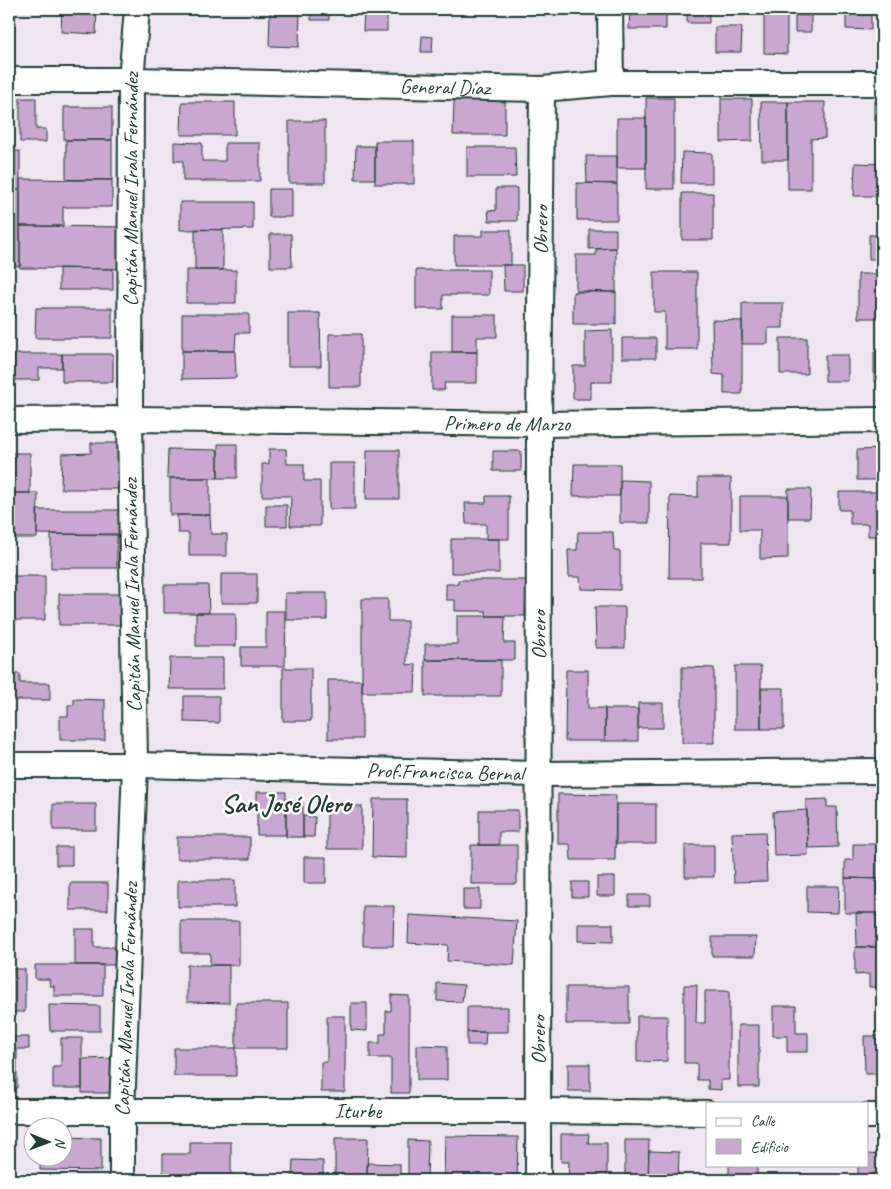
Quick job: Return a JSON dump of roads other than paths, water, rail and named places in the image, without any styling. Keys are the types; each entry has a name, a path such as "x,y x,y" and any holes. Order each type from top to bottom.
{"street":[{"name":"Capitán Manuel Irala Fernández","path":"122,1180 122,1112 135,765 130,419 132,80 137,9"},
{"path":"610,9 612,83"},
{"name":"General Díaz","path":"9,80 132,80 542,89 612,83 882,83"},
{"name":"Obrero","path":"538,1180 539,424 542,89"},
{"name":"Primero de Marzo","path":"9,420 130,419 539,424 882,420"},
{"name":"Prof.Francisca Bernal","path":"9,765 135,765 540,774 882,771"},
{"name":"Iturbe","path":"9,1111 537,1111 706,1113"},
{"path":"868,1116 882,1116"}],"district":[{"name":"San José Olero","path":"286,803"}]}
